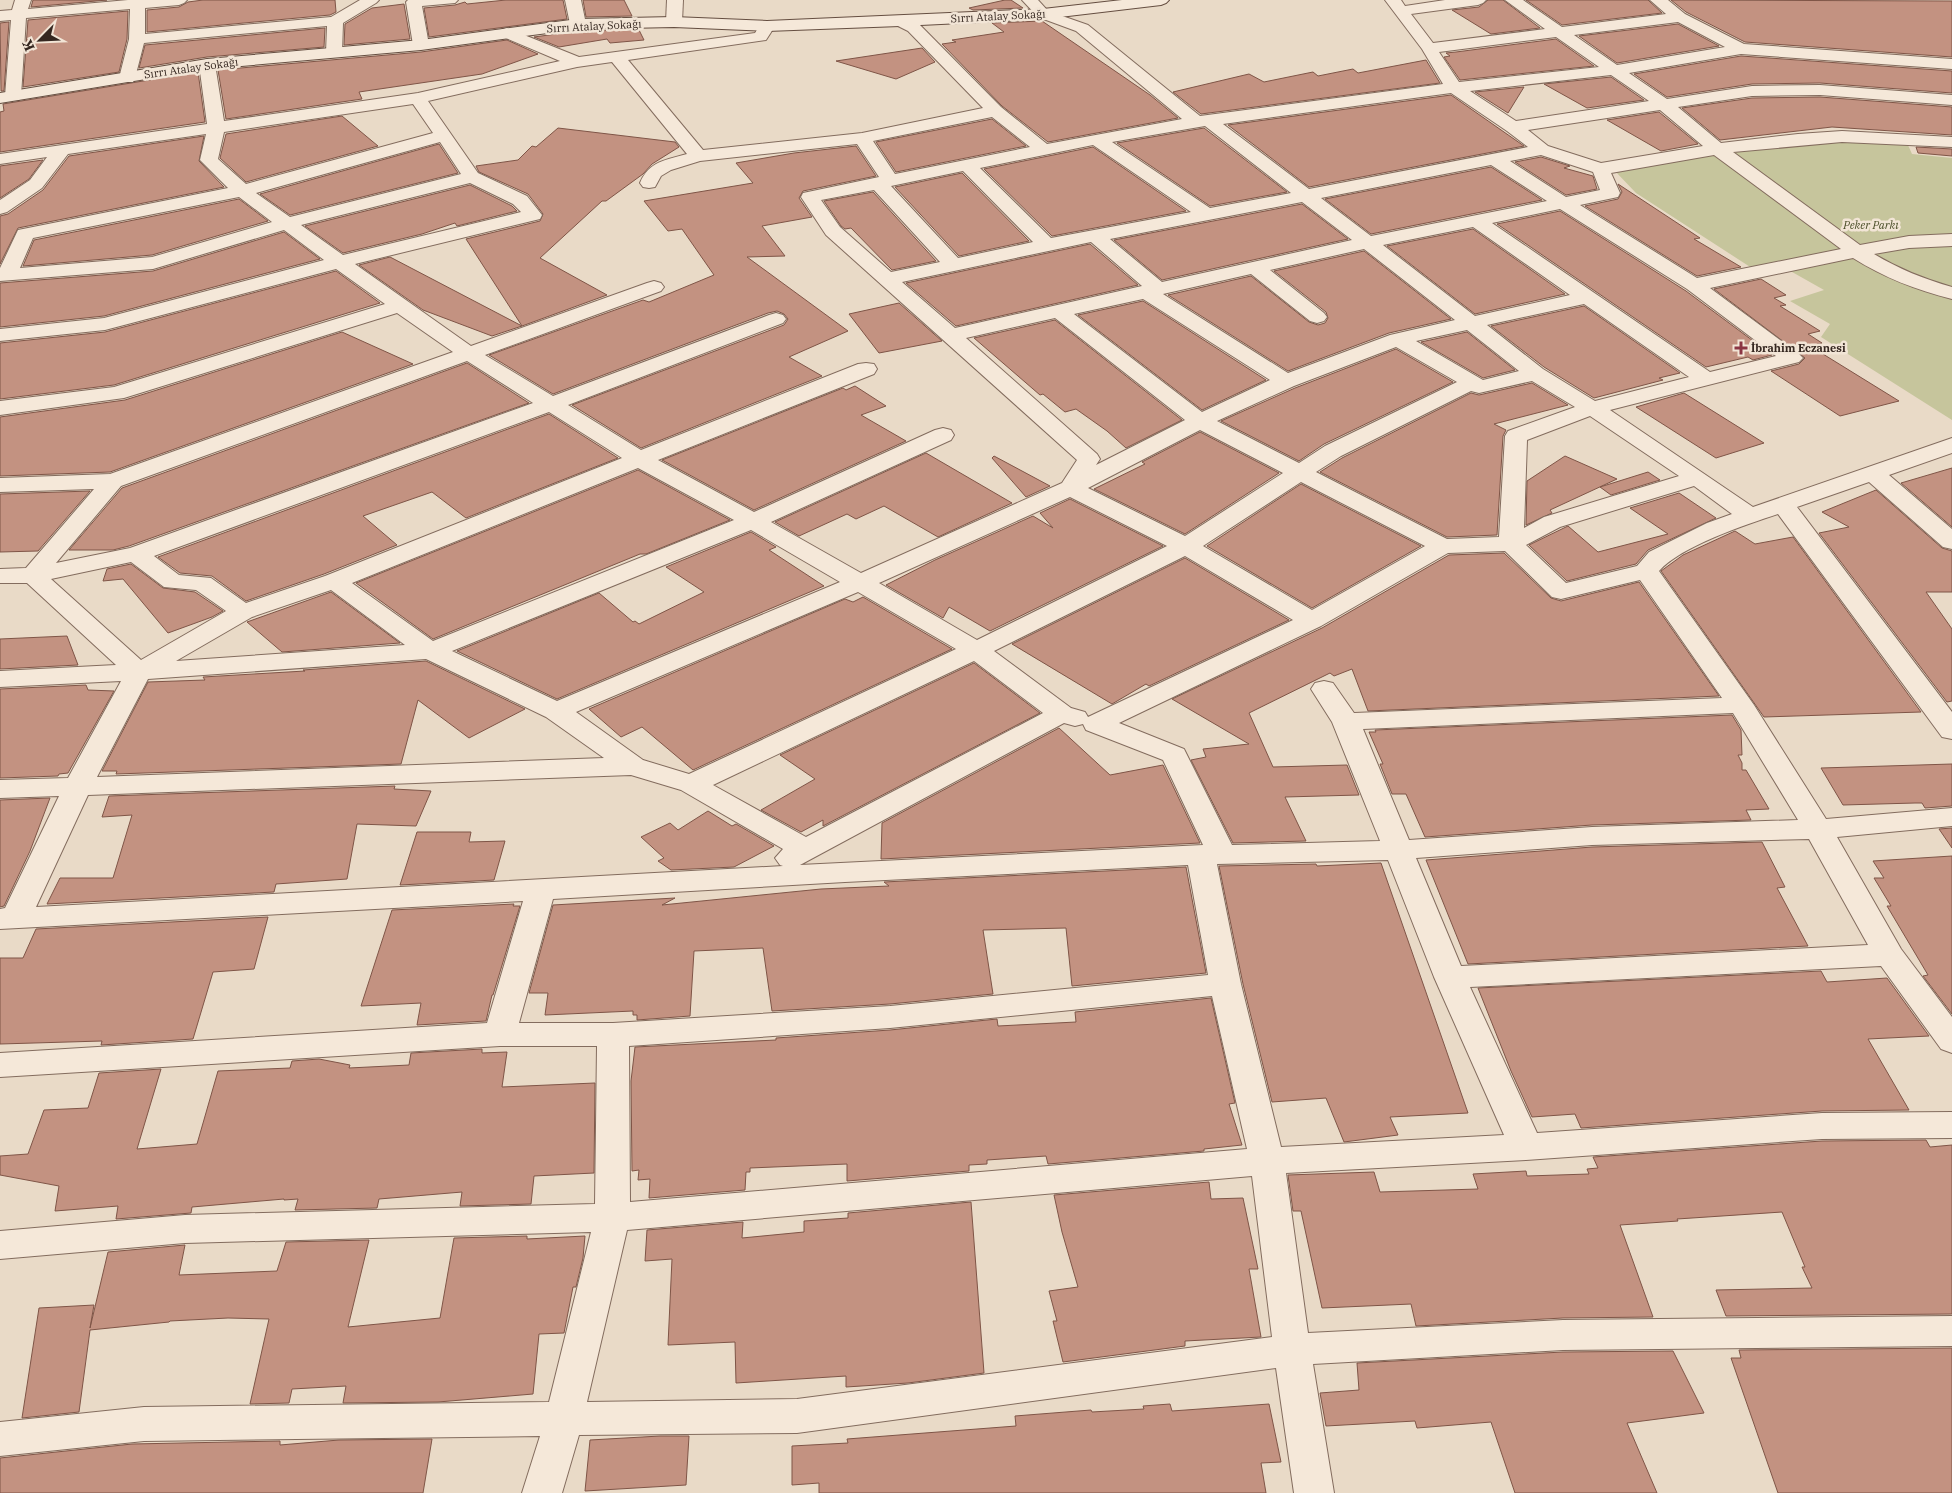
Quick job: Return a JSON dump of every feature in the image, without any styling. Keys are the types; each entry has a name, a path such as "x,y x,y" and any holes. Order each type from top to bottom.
{"street":[{"path":"0,16 21,7 179,0"},
{"path":"138,38 334,21 371,0"},
{"path":"421,45 414,2 450,0"},
{"path":"573,0 578,24"},
{"path":"674,22 675,0"},
{"path":"1030,0 1043,14 1082,28 1202,121 1472,322 1535,374 1592,408 1750,516"},
{"name":"Sırrı Atalay Sokağı","path":"6,97 207,64 421,45 578,24 674,22 767,26 900,21 1043,14 1161,0"},
{"path":"1396,5 1478,0"},
{"path":"1513,0 1662,103 1716,148 1856,251 1886,270 1914,282 1952,293"},
{"path":"1658,0 1680,18 1741,49 1810,72 1952,100"},
{"path":"127,78 138,38 137,2"},
{"path":"1396,5 1429,48 1454,88 1513,127 1542,150 1600,169 1716,148 1828,137 1887,137 1952,142"},
{"path":"6,97 21,7"},
{"path":"1429,48 1680,18"},
{"path":"334,21 334,54"},
{"path":"900,21 914,28 995,111 1044,150"},
{"path":"0,159 418,98 577,62 760,37 767,26"},
{"path":"507,33 577,62"},
{"path":"1070,488 1090,460 833,232 810,197 1096,139 1202,121 1454,88 1615,70 1741,49"},
{"path":"616,56 698,156"},
{"path":"207,64 216,128 209,160 242,191 400,306 468,353 641,460 753,521 976,650 1061,714 1096,724 1174,755 1211,855 1225,984 1267,1161 1292,1350 1314,1493"},
{"path":"1513,127 1662,103 1752,91 1810,72 1952,64"},
{"path":"0,335 105,324 340,262 533,215 520,200 472,177 418,98"},
{"path":"649,183 653,173 665,166 698,156 862,138 995,111"},
{"path":"4,274 25,234 242,191 443,136"},
{"path":"862,138 884,181 953,264"},
{"path":"1096,139 1208,215"},
{"path":"0,208 36,184 62,150"},
{"path":"887,279 1047,245 1306,197 1542,150"},
{"path":"1494,159 1694,285 1792,358 1592,408 1516,436 1511,544 1561,592 1646,571 1658,558 1715,528 1952,445"},
{"path":"966,165 1047,245"},
{"path":"951,335 1366,243 1610,194 1600,169"},
{"path":"4,274 152,263 288,224 472,177"},
{"path":"1477,221 1707,380"},
{"path":"1096,236 1151,290 1286,381"},
{"path":"1694,285 1856,251 1909,242 1952,240"},
{"path":"1254,267 1317,317"},
{"path":"0,485 113,481 654,287"},
{"path":"556,711 859,583 1070,488 1200,421 1286,381 1397,339 1587,296"},
{"path":"0,408 116,394 400,306"},
{"path":"1058,311 1200,421 1443,546"},
{"path":"0,576 33,575 136,554 551,404 776,319"},
{"path":"1397,339 1479,387 1535,374"},
{"path":"8,918 139,672 243,612 334,580 641,460 866,369"},
{"path":"691,784 976,650 1186,546 1333,451 1473,382"},
{"path":"0,679 139,672 430,651 753,521 943,435"},
{"path":"1873,473 1952,542"},
{"path":"1096,724 1312,621 1443,546 1511,544 1552,522 1697,478"},
{"path":"33,575 113,481"},
{"path":"1070,488 1186,546 1312,621"},
{"path":"1783,505 1952,731"},
{"path":"136,554 173,582 202,583 243,612"},
{"path":"1646,571 1741,705 1818,829 1889,955 1952,1041"},
{"path":"33,575 139,672"},
{"path":"334,580 430,651 556,711 633,766 691,784 807,850"},
{"path":"1324,689 1346,722 1450,977 1526,1148"},
{"path":"1346,722 1741,705"},
{"path":"747,879 807,850 1061,714"},
{"path":"0,789 633,766"},
{"path":"8,918 268,906 1211,855 1398,850 1592,836 1818,829 1952,817"},
{"path":"500,1034 541,890"},
{"path":"1450,977 1889,955"},
{"path":"0,1065 500,1034 613,1035 890,1017 1225,984"},
{"path":"542,1493 564,1419 612,1217 613,1035"},
{"path":"0,1245 186,1229 612,1217 1267,1161 1526,1148 1822,1126 1952,1125"},
{"path":"0,1439 144,1424 797,1416 1292,1350 1563,1335 1952,1331"}],"green space":[{"name":"Peker Parkı","path":"1834,141 1908,145 1912,154 1952,158 1952,420 1821,337 1830,324 1790,301 1824,290 1785,268 1761,274 1636,193 1614,170 1704,154"}],"building":[{"path":"33,0 107,0 31,7"},
{"path":"203,0 335,0 336,12 330,15 147,32 147,10 179,7 188,2"},
{"path":"506,0 563,0 567,19 429,37 424,8 455,5 465,2 467,4"},
{"path":"583,0 624,0 632,16 586,17"},
{"path":"1011,0 1023,8 973,10 969,8"},
{"path":"1488,0 1503,0 1540,28 1491,34 1452,10 1479,7"},
{"path":"1526,0 1648,0 1662,13 1562,25"},
{"path":"1671,0 1952,1 1952,57 1745,42 1686,12"},
{"path":"404,4 410,39 344,45 345,24 372,8"},
{"path":"128,11 127,39 119,72 23,87 28,20"},
{"path":"1042,21 1150,95 1178,118 1048,142 1002,106 942,44 956,42 952,40 1004,32 992,23"},
{"path":"9,22 4,91 1,91 0,23"},
{"path":"1678,24 1719,46 1617,63 1579,36"},
{"path":"325,28 324,47 207,57 139,68 145,45"},
{"path":"639,30 644,40 610,43 607,39 559,47 534,37 578,31"},
{"path":"1556,39 1594,66 1460,80 1444,57 1450,56 1446,53"},
{"path":"507,40 538,54 482,74 359,92 362,99 226,119 218,70 421,52"},
{"path":"922,48 935,62 896,79 836,61"},
{"path":"1741,56 1952,71 1952,93 1820,83 1752,84 1667,97 1634,74"},
{"path":"1426,60 1440,83 1201,114 1173,92 1249,74 1264,82 1313,72 1318,76 1353,69 1358,73"},
{"path":"198,72 205,122 0,152 0,112 4,111 3,104"},
{"path":"1611,77 1644,100 1587,108 1544,84"},
{"path":"1524,87 1508,113 1475,92"},
{"path":"1451,95 1524,146 1309,187 1228,125"},
{"path":"1820,97 1952,107 1952,135 1832,127 1720,140 1682,108 1752,98"},
{"path":"1659,112 1698,144 1661,151 1607,120"},
{"path":"342,116 378,146 246,182 220,158 226,134"},
{"path":"992,119 1026,146 896,172 876,142"},
{"path":"558,128 675,142 679,147 652,164 643,174 606,201 602,201 540,258 607,295 522,326 466,239 540,221 543,214 528,194 479,172 476,166 518,160 532,146 536,147"},
{"path":"1204,128 1287,192 1210,206 1117,143"},
{"path":"204,136 199,161 224,187 18,228 0,264 0,216 8,214 43,190 69,156"},
{"path":"439,144 458,173 290,215 260,194"},
{"path":"856,146 876,176 803,191 799,198 812,217 762,226 785,256 747,257 848,331 789,357 822,376 641,448 572,405 784,325 788,319 784,314 777,311 768,313 553,394 489,355 643,300 649,302 714,275 682,229 668,231 644,201 753,183 736,163 794,153"},
{"path":"1093,147 1186,211 1052,236 984,169"},
{"path":"1916,147 1952,149 1952,156 1918,153"},
{"path":"1541,157 1570,166 1564,168 1593,176 1597,189 1566,195 1515,162"},
{"path":"43,160 29,179 0,198 0,166"},
{"path":"1491,167 1542,200 1371,234 1325,199"},
{"path":"962,173 1029,241 959,256 895,187"},
{"path":"1618,184 1700,238 1694,239 1741,267 1697,276 1585,206 1618,199 1622,192"},
{"path":"470,185 512,206 517,211 457,226 455,223 422,234 343,253 305,226"},
{"path":"873,192 936,261 892,270 851,228 845,229 841,226 824,201"},
{"path":"239,199 268,221 152,255 23,266 34,240"},
{"path":"1302,204 1348,239 1162,280 1114,240"},
{"path":"1560,211 1686,291 1772,355 1753,360 1748,357 1706,367 1497,224"},
{"path":"1473,229 1565,294 1475,314 1387,246"},
{"path":"284,232 320,259 104,316 0,327 0,283 153,271"},
{"path":"1090,244 1138,285 956,326 906,283"},
{"path":"1364,251 1451,319 1389,333 1288,371 1168,295 1251,276 1309,322 1318,325 1325,323 1328,318 1326,312 1274,271"},
{"path":"390,257 522,326 492,336 423,310 359,265"},
{"path":"336,271 380,303 114,385 0,399 0,343 105,332"},
{"path":"1761,279 1786,295 1774,298 1786,305 1780,306 1820,331 1808,334 1822,343 1810,346 1899,401 1840,416 1771,371 1799,364 1805,358 1714,289"},
{"path":"1143,301 1266,380 1202,410 1078,315"},
{"path":"899,303 942,341 879,353 849,314"},
{"path":"1584,306 1680,373 1659,378 1663,380 1594,398 1544,367 1491,326"},
{"path":"1055,320 1182,420 1126,448 1107,431 1076,409 1065,412 1043,394 1040,395 974,338"},
{"path":"342,332 413,364 110,472 0,476 0,417 125,400"},
{"path":"1467,332 1515,370 1483,378 1421,342"},
{"path":"1396,349 1453,382 1324,444 1299,461 1221,421 1295,388"},
{"path":"467,363 529,403 129,546 113,550 69,550 122,488"},
{"path":"1532,383 1568,405 1494,424 1506,430 1503,436 1497,535 1447,537 1320,472 1342,458 1471,393 1479,395"},
{"path":"855,386 886,406 861,415 906,441 754,510 662,460 843,388 846,390"},
{"path":"1684,393 1764,443 1716,458 1636,407"},
{"path":"549,414 618,458 466,518 432,492 363,516 397,545 324,574 246,601 212,576 180,573 158,557"},
{"path":"1200,432 1279,473 1185,534 1094,489 1145,464 1142,462"},
{"path":"926,453 1012,503 938,537 884,506 856,519 847,514 799,536 775,522"},
{"path":"994,456 1050,486 1026,497 992,458"},
{"path":"1565,456 1617,479 1550,510 1552,513 1526,525 1527,481"},
{"path":"1952,468 1952,527 1901,483"},
{"path":"638,470 730,520 646,554 640,554 433,639 356,583"},
{"path":"1648,472 1660,480 1611,495 1600,487"},
{"path":"1301,484 1421,546 1312,608 1207,546"},
{"path":"1876,490 1942,548 1952,551 1952,592 1926,592 1952,629 1952,701 1947,702 1819,533 1849,527 1822,512"},
{"path":"90,491 38,551 0,552 0,494"},
{"path":"1679,493 1716,518 1648,550 1636,564 1567,581 1529,545 1568,526 1598,552 1668,534 1630,508"},
{"path":"1070,499 1163,546 990,631 949,607 943,618 886,585 935,560 1033,516 1053,528 1040,513"},
{"path":"1735,531 1755,544 1793,537 1921,712 1764,717 1661,571 1683,555"},
{"path":"751,532 776,547 769,550 824,586 557,699 457,651 599,593 633,622 635,621 639,624 704,592 666,567"},
{"path":"1504,553 1551,598 1561,601 1639,582 1719,696 1368,711 1352,669 1334,676 1330,673 1249,713 1273,767 1347,765 1359,795 1285,797 1306,841 1233,843 1191,760 1206,757 1203,749 1249,744 1172,699 1322,628 1449,555"},
{"path":"1185,558 1289,620 1149,686 1146,684 1112,704 1012,644"},
{"path":"131,564 163,588 195,592 223,611 168,633 123,579 103,581 107,569"},
{"path":"331,592 400,643 282,652 247,622"},
{"path":"863,597 952,649 693,770 642,727 621,737 589,709 845,599 853,602"},
{"path":"67,636 78,665 0,669 0,639"},
{"path":"426,661 525,709 469,738 418,700 401,764 116,774 117,771 102,771 148,682 205,680 203,677"},
{"path":"974,663 1040,713 823,826 823,820 801,832 761,810 815,779 780,755"},
{"path":"86,685 88,690 114,691 68,773 59,774 58,776 0,778 0,689"},
{"path":"1732,715 1741,730 1742,755 1738,755 1742,763 1742,770 1746,770 1769,809 1746,810 1751,820 1592,825 1425,837 1406,794 1392,794 1380,764 1383,764 1369,732 1376,732 1375,730"},
{"path":"1059,728 1110,775 1163,765 1200,843 881,859 882,823"},
{"path":"1952,764 1952,806 1925,808 1922,803 1843,805 1821,768"},
{"path":"395,786 394,789 431,791 416,826 357,824 347,879 276,884 274,892 47,904 60,878 113,878 132,815 102,817 109,796"},
{"path":"50,798 30,851 4,906 0,907 0,800"},
{"path":"708,811 732,826 736,824 774,846 734,867 671,870 658,861 664,858 641,837 670,823 678,830"},
{"path":"1952,828 1952,848 1939,829"},
{"path":"417,832 471,832 469,842 505,841 494,880 400,885"},
{"path":"1762,842 1785,887 1777,888 1808,946 1468,964 1426,860 1592,847"},
{"path":"1952,856 1952,1014 1923,976 1928,975 1887,906 1891,906 1874,878 1884,878 1873,861"},
{"path":"1381,863 1468,1113 1390,1117 1398,1135 1344,1142 1326,1098 1272,1102 1243,984 1219,866 1316,864 1317,866"},
{"path":"1186,867 1206,973 1072,986 1066,928 983,930 993,994 890,1004 772,1011 763,948 694,951 690,1016 637,1020 637,1015 633,1015 633,1011 545,1015 548,993 529,993 553,905 675,898 662,905 821,889 889,886 884,882"},
{"path":"514,904 513,906 520,906 492,995 486,1021 417,1025 421,1003 361,1006 392,910"},
{"path":"268,917 254,969 213,972 193,1039 101,1045 102,1041 0,1044 0,958 23,958 36,929"},
{"path":"1821,971 1827,982 1887,978 1929,1036 1868,1039 1909,1110 1822,1111 1581,1128 1575,1114 1532,1117 1511,1071 1478,988"},
{"path":"1211,998 1235,1103 1229,1104 1242,1145 1204,1149 1204,1151 1048,1164 1046,1156 987,1160 987,1164 969,1165 969,1171 847,1181 847,1164 750,1168 750,1172 746,1172 745,1190 649,1198 650,1179 638,1180 639,1170 632,1171 631,1081 635,1047 776,1040 776,1038 890,1030 997,1019 998,1026 1076,1022 1075,1012"},
{"path":"482,1049 482,1053 507,1052 502,1087 595,1083 594,1173 534,1176 531,1204 460,1206 462,1192 379,1199 377,1208 295,1210 298,1199 284,1199 192,1207 191,1213 116,1219 118,1206 55,1211 59,1186 0,1175 0,1156 28,1154 44,1110 88,1108 99,1073 161,1069 137,1149 197,1144 218,1071 290,1068 292,1061 319,1059 350,1065 349,1068 409,1065 411,1053"},
{"path":"1926,1140 1930,1147 1952,1145 1952,1314 1726,1316 1716,1290 1812,1288 1802,1267 1805,1267 1782,1212 1620,1225 1653,1317 1563,1318 1416,1326 1411,1304 1322,1308 1301,1211 1293,1211 1288,1175 1374,1172 1380,1192 1478,1189 1473,1174 1526,1171 1527,1176 1589,1174 1587,1169 1598,1168 1593,1157 1822,1141"},
{"path":"1209,1182 1211,1199 1243,1198 1258,1269 1249,1269 1261,1337 1185,1341 1185,1346 1063,1362 1053,1321 1057,1321 1049,1291 1078,1287 1062,1232 1054,1195"},
{"path":"971,1202 984,1373 908,1383 846,1387 846,1376 736,1383 735,1342 668,1345 672,1259 645,1261 647,1230 743,1222 742,1238 804,1232 804,1221 848,1218 848,1213"},
{"path":"527,1236 527,1239 585,1236 583,1258 576,1287 573,1287 564,1333 539,1334 533,1394 438,1402 343,1403 346,1386 292,1389 289,1403 250,1404 269,1319 228,1318 170,1321 90,1330 79,1412 22,1418 39,1308 94,1305 90,1328 108,1252 185,1245 179,1275 277,1271 286,1242 369,1240 348,1327 440,1318 454,1238"},
{"path":"1952,1348 1952,1493 1778,1493 1731,1358 1741,1358 1739,1350"},
{"path":"1673,1351 1704,1413 1627,1423 1657,1493 1515,1493 1491,1422 1417,1428 1415,1421 1326,1426 1320,1393 1359,1390 1357,1363 1563,1352"},
{"path":"1170,1404 1172,1411 1269,1404 1281,1462 1261,1463 1266,1493 819,1493 819,1483 792,1485 792,1446 848,1443 847,1439 1016,1426 1015,1416 1091,1410 1092,1412 1144,1409 1143,1406"},
{"path":"689,1436 686,1485 585,1491 590,1440"},
{"path":"432,1439 423,1493 0,1493 0,1458 132,1444 280,1441 280,1445 339,1440"}],"place":[{"name":"İbrahim Eczanesi","path":"1741,348"}]}
